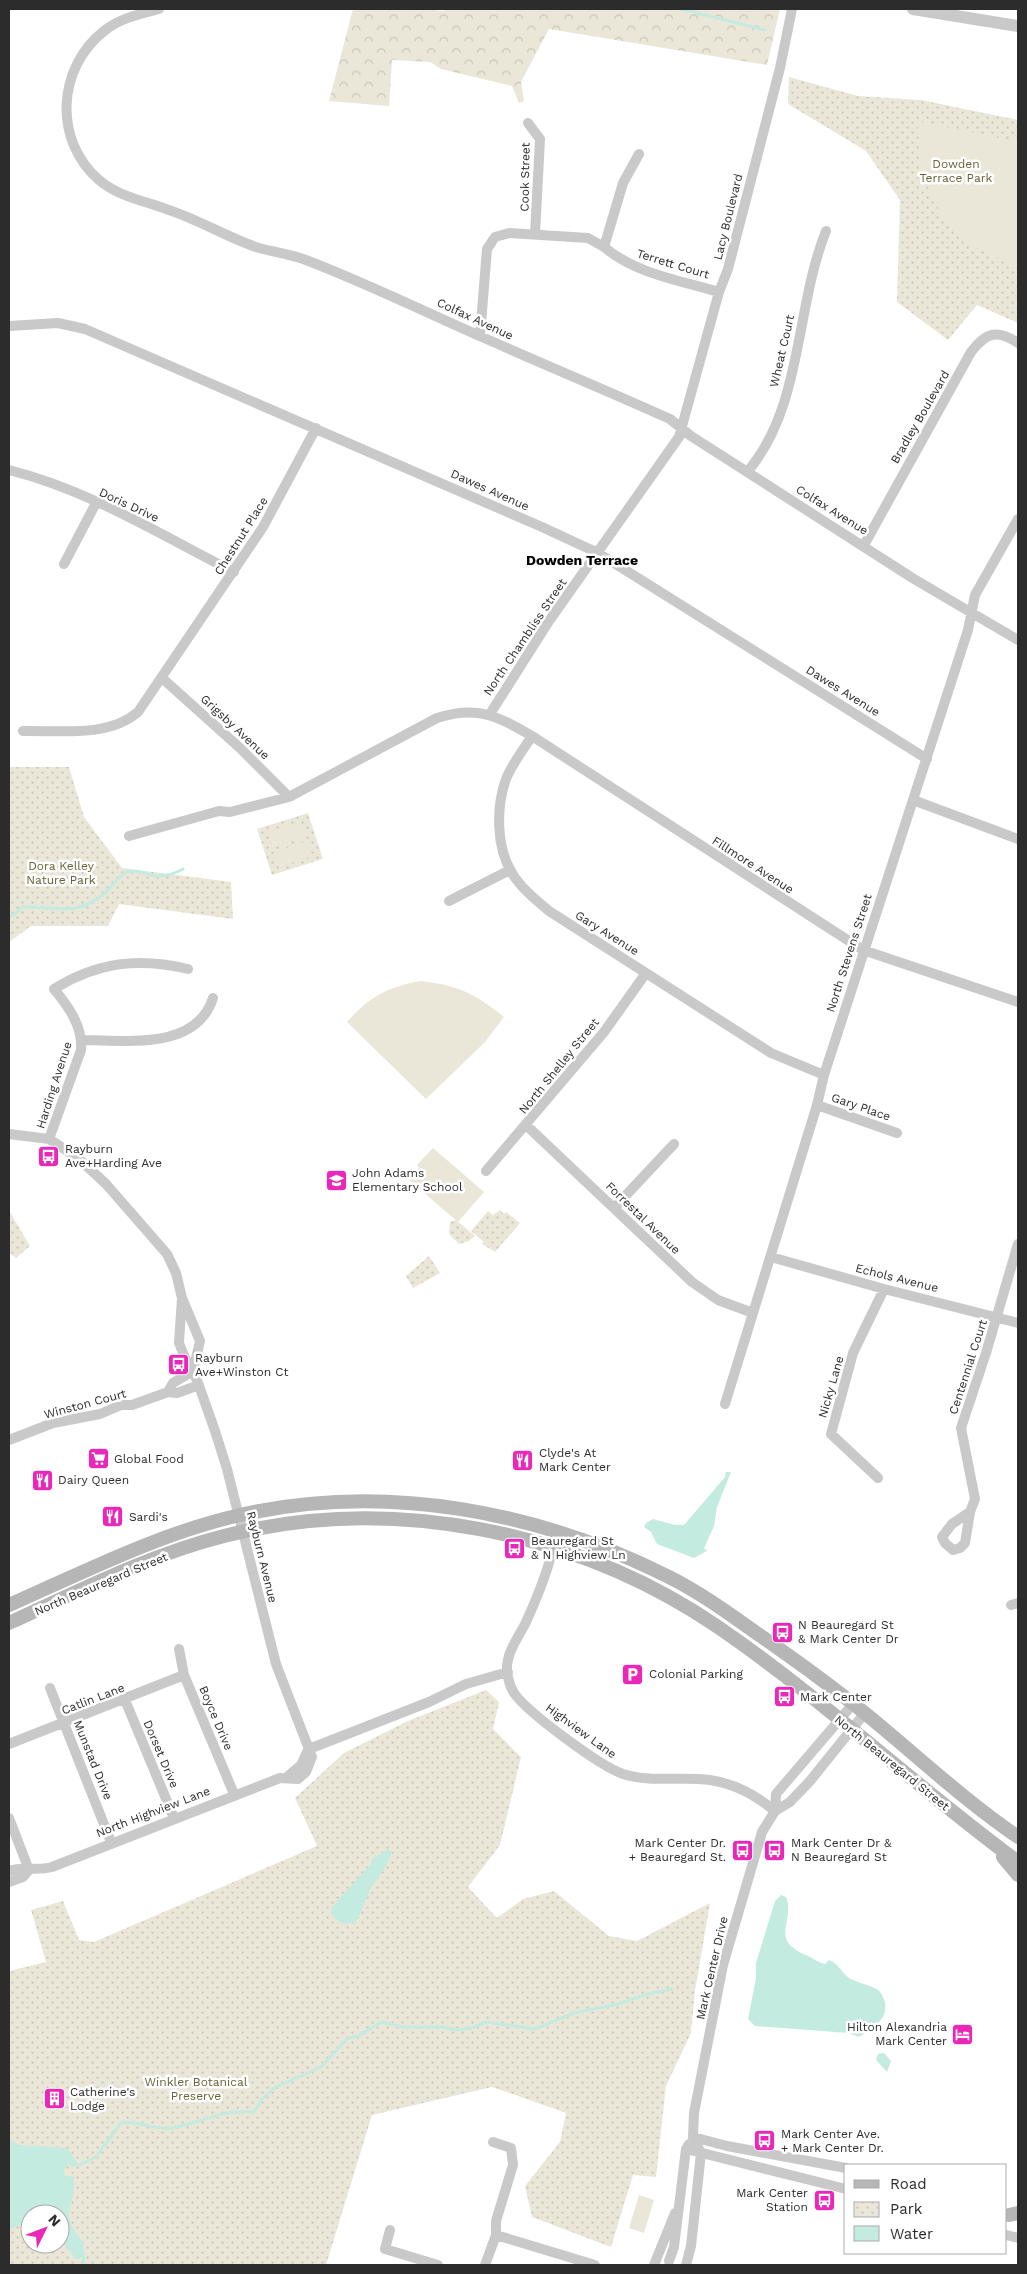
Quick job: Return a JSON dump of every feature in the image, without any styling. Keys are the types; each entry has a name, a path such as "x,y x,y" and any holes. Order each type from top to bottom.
{"main road":[{"name":"North Beauregard Street","path":"9,1605 174,1534 239,1515 311,1504 385,1502 466,1508 532,1524 594,1544 671,1578 736,1618 853,1704 1018,1837"},
{"name":"North Beauregard Street","path":"9,1623 140,1565 222,1536 305,1523 373,1518 475,1528 554,1548 632,1579 695,1612 756,1654 1018,1862"},
{"path":"990,1841 1018,1875"}],"street":[{"name":"Colfax Avenue","path":"160,9 124,20 106,29 89,46 75,66 67,93 67,124 77,152 94,175 112,190 171,210 256,247 305,260 410,303 480,336 670,419 682,429 970,613 1018,640"},
{"name":"Lacy Boulevard","path":"682,429 719,292 728,269 781,61 792,9"},
{"path":"913,9 1018,26"},
{"name":"Cook Street","path":"528,123 540,139 535,234"},
{"path":"604,247 623,183 639,154"},
{"name":"Wheat Court","path":"748,471 768,444 786,393 816,256 826,231"},
{"name":"Terrett Court","path":"480,336 487,249 490,242 502,234 535,234 588,238 624,262 639,269 719,292"},
{"name":"Dawes Avenue","path":"9,326 58,323 85,329 316,428 598,553 927,759"},
{"name":"Bradley Boulevard","path":"864,545 977,344 993,334 1007,335 1018,343"},
{"name":"Chestnut Place","path":"23,731 95,729 121,724 138,712 263,527 316,428"},
{"name":"North Chambliss Street","path":"130,836 219,811 230,812 289,797 437,718 461,712 490,714 549,621 672,449 682,429"},
{"name":"Doris Drive","path":"9,470 96,502 234,572"},
{"path":"64,564 96,502"},
{"name":"North Stevens Street","path":"725,1404 863,950 968,630 975,595 1018,519"},
{"name":"Grigsby Avenue","path":"162,678 240,748 289,797"},
{"name":"Fillmore Avenue","path":"490,714 532,736 863,950 1018,1002"},
{"name":"Gary Avenue","path":"532,736 507,777 502,797 500,833 504,854 510,870 531,895 549,911 771,1053 824,1075"},
{"path":"913,800 1018,839"},
{"path":"449,901 510,870"},
{"name":"Harding Avenue","path":"49,1139 81,1050 82,1040 72,1014 54,988 85,972 120,962 149,962 188,969"},
{"name":"North Shelley Street","path":"486,1171 604,1032 646,973"},
{"path":"82,1040 164,1039 180,1034 202,1019 209,1009 213,998"},
{"name":"Gary Place","path":"817,1106 896,1133"},
{"name":"Forrestal Avenue","path":"526,1125 705,1293 736,1308 753,1313"},
{"name":"Rayburn Avenue","path":"9,1134 49,1139 95,1173 158,1243 176,1273 182,1298 200,1341 194,1371"},
{"path":"614,1208 674,1144"},
{"name":"Centennial Court","path":"970,1512 975,1499 961,1428 1018,1244"},
{"name":"Echols Avenue","path":"771,1257 884,1289 997,1316 1018,1323"},
{"name":"Nicky Lane","path":"878,1478 831,1434 853,1353 884,1289"},
{"name":"Rayburn Avenue","path":"182,1298 180,1343 184,1358 194,1371 227,1469 276,1664 309,1749"},
{"name":"Winston Court","path":"168,1392 173,1383 194,1371"},
{"name":"Winston Court","path":"9,1440 54,1423 100,1414 121,1405 132,1404 168,1392 177,1393 199,1385"},
{"path":"309,1749 429,1702 466,1684 508,1672 507,1661 535,1604 554,1548"},
{"name":"Boyce Drive","path":"179,1649 184,1675 234,1794"},
{"name":"Highview Lane","path":"508,1672 514,1694 531,1710 594,1759 614,1770 640,1777 709,1780 733,1785 757,1797 775,1811"},
{"name":"Catlin Lane","path":"9,1744 125,1700 184,1675"},
{"name":"Munstad Drive","path":"50,1688 111,1842"},
{"name":"Dorset Drive","path":"125,1700 174,1818"},
{"name":"Mark Center Drive","path":"775,1811 776,1794 853,1704"},
{"name":"Mark Center Drive","path":"666,2263 674,2247 686,2150 693,2137 694,2113 723,1966 762,1832 775,1811 790,1802 810,1781 864,1714"},
{"name":"North Highview Lane","path":"9,1871 19,1868 29,1870 52,1866 234,1794 287,1777 301,1765 309,1749"},
{"path":"9,1818 29,1870"},
{"name":"North Highview Lane","path":"9,1882 23,1877 29,1870"},
{"path":"693,2137 728,2146 844,2168"},
{"name":"Mark Center Drive","path":"693,2137 701,2153"},
{"path":"484,2265 496,2235 496,2221 513,2165 511,2148 493,2142"},
{"path":"686,2150 844,2189"},
{"path":"666,2263 678,2260 687,2265 691,2246 701,2153"},
{"name":"Mark Center Drive","path":"654,2265 679,2206"},
{"path":"390,2230 385,2249 438,2265"},
{"path":"496,2235 595,2265"}],"green space":[{"path":"353,9 426,9 444,11 445,9 780,9 767,65 549,29 521,82 524,101 519,103 512,86 441,69 430,62 392,60 389,106 329,101"},
{"name":"Dowden Terrace Park","path":"789,77 858,96 921,100 1018,120 1018,323 977,305 948,340 897,302 900,200 866,151 788,104"},
{"path":"917,121 1018,142 1018,255 1015,267 973,246 941,215 922,173"},
{"name":"Dora Kelley Nature Park","path":"9,767 69,767 84,817 122,868 231,882 233,919 119,904 108,926 31,926 9,942"},
{"path":"308,813 323,859 272,875 257,829"},
{"path":"301,821 306,836 273,847 268,832"},
{"path":"307,841 312,856 279,867 274,852"},
{"path":"421,981 446,985 466,992 475,996 504,1017 485,1042 426,1099 347,1022 364,1005 380,994 399,986"},
{"path":"433,1148 484,1192 458,1222 409,1180 419,1168 417,1165"},
{"path":"500,1210 504,1214 506,1212 520,1223 495,1252 482,1244 484,1242 471,1231 488,1211 493,1215"},
{"path":"10,1212 30,1246 16,1258 9,1253"},
{"path":"456,1220 475,1236 469,1241 459,1244 449,1234 450,1222"},
{"path":"429,1256 440,1273 413,1288 406,1276"},
{"name":"Winkler Botanical Preserve","path":"486,1690 499,1702 493,1729 521,1757 500,1845 468,1887 497,1918 523,1899 554,1891 609,1936 637,1941 710,1903 695,1991 691,2033 666,2086 656,2177 633,2175 611,2247 532,2217 525,2186 560,2142 566,2113 492,2087 372,2115 326,2265 9,2265 9,1971 46,1962 31,1910 63,1901 79,1940 94,1942 317,1846 295,1798 344,1753 408,1721"},
{"path":"639,2195 654,2200 644,2233 629,2228"}],"water":[{"path":"726,1472 731,1472 717,1507 714,1526 704,1548 707,1551 694,1558 657,1544 651,1532 644,1527 646,1523 653,1519 675,1525 684,1525 725,1477"},
{"path":"388,1849 392,1853 383,1871 370,1889 355,1923 342,1924 333,1917 331,1908 371,1864 371,1860"},
{"path":"781,1895 786,1897 788,1906 786,1936 789,1943 796,1950 820,1963 825,1964 829,1960 838,1966 849,1978 874,1988 882,1995 885,2009 882,2019 859,2037 849,2033 755,2026 748,2019 756,1978 756,1963 775,1901"},
{"path":"884,2053 891,2061 887,2072 876,2060 878,2054"},
{"path":"9,2140 20,2145 67,2148 79,2165 71,2167 68,2163 64,2170 65,2176 74,2177 74,2188 70,2206 70,2204 20,2204 20,2224 9,2230"},
{"path":"70,2220 84,2243 83,2258 76,2259 70,2252"}],"waterway":[{"path":"681,9 765,30"},
{"path":"9,916 14,915 22,907 65,909 84,906 105,893 120,876 127,872 135,871 161,876 183,869"},
{"path":"79,2165 96,2157 121,2123 127,2122 158,2128 171,2128 232,2112 254,2112 263,2098 274,2088 321,2067 347,2039 360,2035 381,2022 402,2027 442,2027 457,2030 472,2028 486,2022 535,2029 574,2013 618,2004 647,1994 672,1989"},
{"path":"83,2253 84,2265"}],"place":[{"name":"Rayburn Ave+Harding Ave","path":"49,1156"},
{"name":"John Adams Elementary School","path":"336,1180"},
{"name":"Rayburn Ave+Winston Ct","path":"179,1365"},
{"name":"Global Food","path":"98,1459"},
{"name":"Clyde's At Mark Center","path":"523,1460"},
{"name":"Dairy Queen","path":"42,1480"},
{"name":"Sardi's","path":"113,1517"},
{"name":"Beauregard St & N Highview Ln","path":"515,1548"},
{"name":"N Beauregard St & Mark Center Dr","path":"782,1632"},
{"name":"Colonial Parking","path":"633,1674"},
{"name":"Mark Center","path":"784,1697"},
{"name":"Mark Center Dr. + Beauregard St.","path":"742,1850"},
{"name":"Mark Center Dr & N Beauregard St","path":"775,1850"},
{"name":"Hilton Alexandria Mark Center","path":"963,2034"},
{"name":"Catherine's Lodge","path":"54,2099"},
{"name":"Mark Center Ave. + Mark Center Dr.","path":"765,2141"},
{"name":"Mark Center Station","path":"824,2200"}],"district":[{"name":"Dowden Terrace","path":"582,560"}]}
